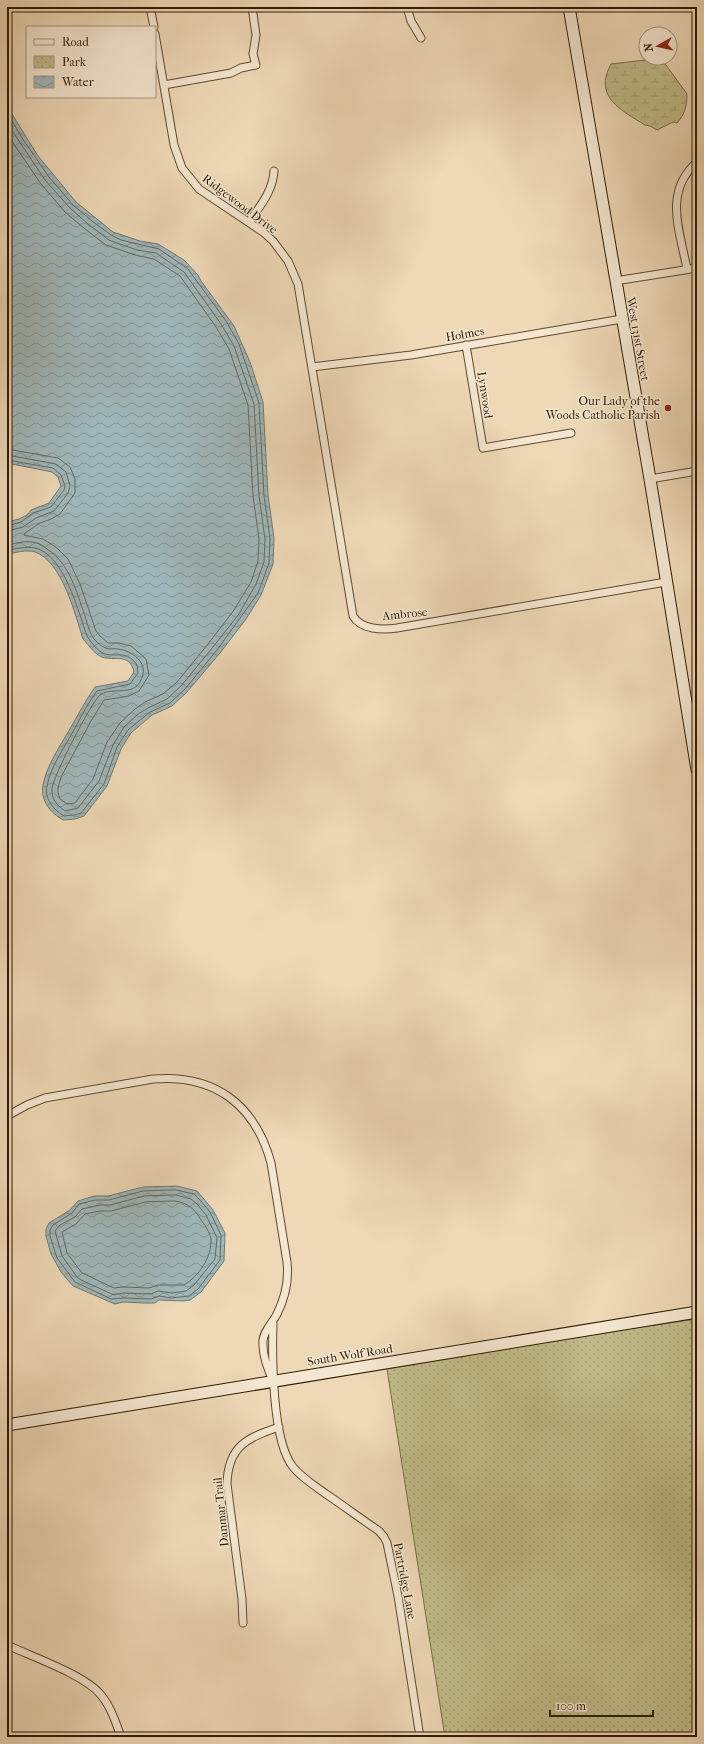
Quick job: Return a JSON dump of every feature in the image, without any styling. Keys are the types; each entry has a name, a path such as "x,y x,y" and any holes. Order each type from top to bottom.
{"street":[{"path":"150,7 154,26"},
{"path":"164,85 231,73 241,68 256,65 253,54 256,35 252,7"},
{"path":"407,7 411,21 421,38"},
{"name":"West 131st Street","path":"569,7 650,479 697,770"},
{"name":"Ridgewood Drive","path":"156,40 174,145 182,168 199,189 249,222 273,241 282,252 293,271 298,284 312,367"},
{"path":"687,270 676,210 676,198 683,177 697,162"},
{"path":"249,222 274,182 274,171"},
{"path":"615,281 697,268"},
{"name":"Holmes","path":"312,367 344,362 399,357 622,319"},
{"name":"Lynwood","path":"466,345 483,448 571,433"},
{"name":"Ambrose","path":"312,367 353,616 360,624 367,627 397,628 666,582"},
{"path":"650,479 697,471"},
{"name":"Partridge Lane","path":"7,1116 27,1105 57,1095 167,1078 197,1082 222,1091 232,1099 257,1126 267,1149 271,1163 288,1273 284,1296 273,1322 273,1381 283,1448 292,1467 304,1478 379,1531 384,1537 389,1551 398,1596 420,1737"},
{"name":"South Wolf Road","path":"7,1425 697,1312"},
{"name":"Danmar Trail","path":"243,1623 242,1599 226,1484 227,1472 234,1454 246,1441 279,1427"},
{"path":"7,1646 89,1683 103,1697 121,1737"}],"green space":[{"path":"638,61 638,66 667,66 687,94 685,110 677,123 673,122 657,130 645,125 619,108 612,101 605,85 606,75 611,64"},
{"path":"697,1319 697,1737 445,1737 386,1363"}],"water":[{"path":"7,106 38,156 76,202 113,232 140,241 158,244 184,260 198,275 234,326 250,362 263,402 268,495 274,538 273,564 261,595 246,619 187,692 172,706 152,715 131,733 121,749 107,786 84,816 75,819 63,820 54,814 47,806 43,796 43,785 51,762 95,687 128,681 134,672 132,666 126,660 101,657 95,653 83,639 71,603 60,577 53,566 44,557 32,551 7,554 7,522 19,519 27,515 31,510 49,503 61,486 58,477 52,472 7,463"},
{"path":"177,1186 197,1191 213,1210 225,1233 224,1261 201,1292 190,1300 183,1301 159,1300 155,1303 123,1302 115,1304 73,1286 61,1272 51,1254 46,1236 46,1229 49,1223 70,1210 78,1201 94,1196 108,1196 143,1187"}],"place":[{"name":"Our Lady of the Woods Catholic Parish","path":"668,408"}]}
